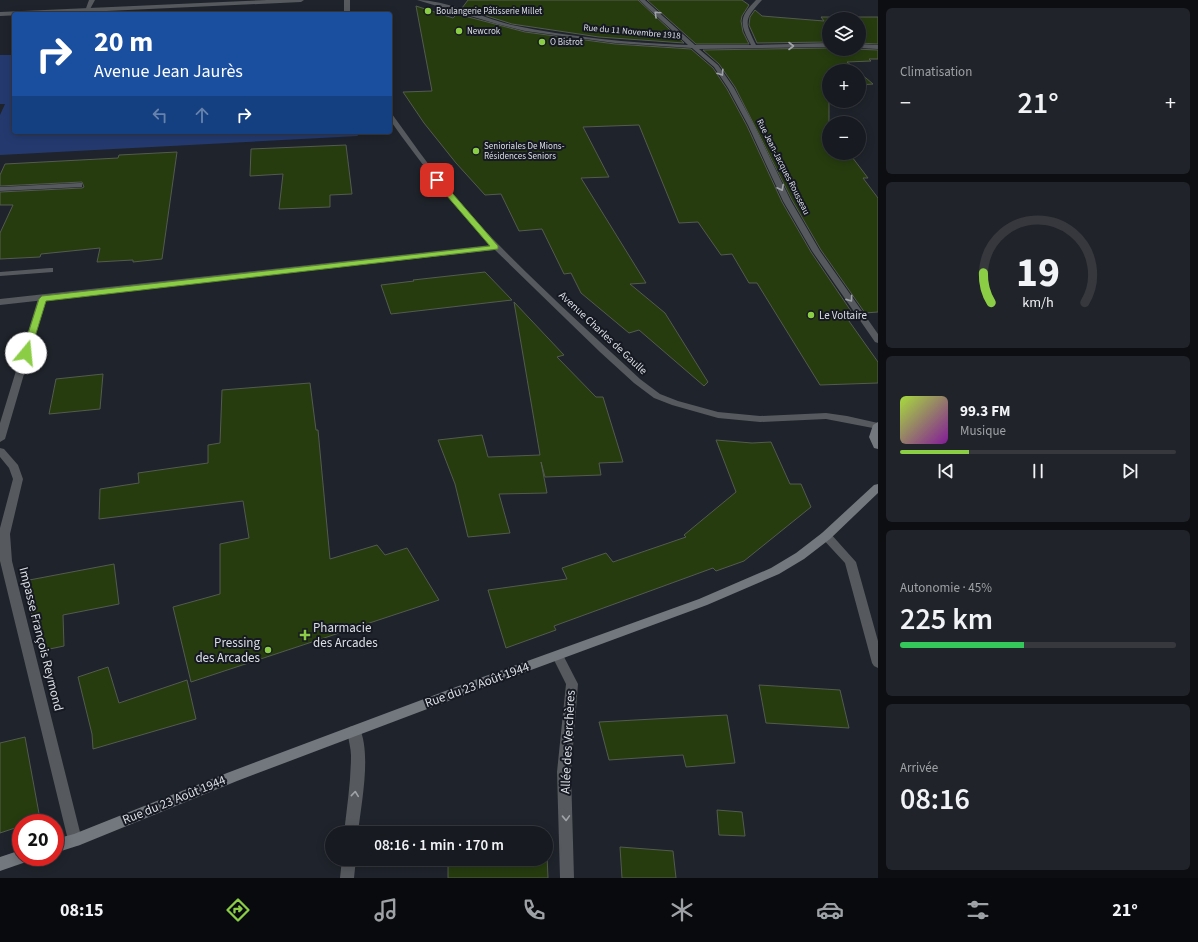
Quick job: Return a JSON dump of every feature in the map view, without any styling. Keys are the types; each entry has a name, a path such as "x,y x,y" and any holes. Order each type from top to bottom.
{"main road":[{"path":"877,425 874,437 878,446"},
{"name":"Rue du 23 Août 1944","path":"64,843 232,777 484,682 703,602 775,571 800,556 826,536 878,487"},
{"path":"0,864 12,860"}],"street":[{"path":"87,10 92,0"},
{"path":"44,12 302,0"},
{"path":"347,0 347,12"},
{"name":"Rue du 11 Novembre 1918","path":"420,0 492,22 524,29 613,41 693,47 822,45"},
{"path":"437,4 443,0"},
{"name":"Rue Jean-Jacques Rousseau","path":"642,0 716,66 731,88 794,213 816,251 878,340"},
{"path":"754,46 744,21 747,12 759,0"},
{"path":"0,14 12,13"},
{"path":"866,46 878,47"},
{"name":"Avenue Charles de Gaulle","path":"392,119 437,180 496,247 631,375 657,396 696,410 739,418 760,419 826,416 877,425"},
{"path":"0,189 79,185"},
{"path":"0,302 42,299 496,247"},
{"path":"0,274 50,270"},
{"path":"0,439 42,299"},
{"name":"Impasse François Reymond","path":"0,451 14,467 18,479 4,534 6,561 75,840"},
{"path":"826,536 850,562 878,663"},
{"name":"Allée des Verchères","path":"558,656 572,684 564,772 567,878"},
{"path":"352,826 358,755 354,731"},
{"path":"347,878 348,866"}],"shaded area":[{"path":"0,55 12,55 12,134 357,134 358,136 0,155 0,115 5,104 0,104"}],"building":[{"path":"468,0 638,0 684,43 599,37 512,24 462,8"},
{"path":"647,0 742,0 749,5 742,16 741,21 743,32 749,44 696,44"},
{"path":"416,6 453,18 457,14 525,32 615,44 691,49 713,68 727,89 747,126 782,202 811,252 853,314 844,314 878,362 878,383 820,385 757,283 749,283 732,254 721,255 698,222 679,223 639,125 583,127 609,177 581,178 646,283 630,284 665,313 708,382 704,386 639,330 629,333 581,293 571,273 564,274 542,229 519,231 501,194 485,195 456,163 424,123 403,92 432,91"},
{"path":"755,10 762,16 822,21 822,42 757,43 749,25 750,17"},
{"path":"866,17 878,17 878,44 866,43"},
{"path":"822,48 822,56 866,56 866,50 878,50 878,59 869,59 871,61 847,62 849,64 822,64 822,108 829,108 829,116 822,116 822,160 854,160 868,178 863,178 878,198 878,312 865,313 821,250 792,200 735,87 719,64 703,50"},
{"path":"866,78 873,84 866,84"},
{"path":"346,145 352,194 330,195 330,207 279,209 283,174 250,176 251,149"},
{"path":"177,152 162,259 133,262 133,260 97,262 100,248 41,254 40,257 0,259 0,233 13,205 0,205 0,192 84,187 82,182 0,186 0,175 5,164 118,158 119,155"},
{"path":"485,272 512,300 391,314 381,285 414,281 413,280"},
{"path":"514,302 564,355 557,357 596,397 603,397 623,462 599,463 601,475 545,477 541,462 547,493 499,494 510,533 468,537 455,484 438,440 482,435 488,457 540,455"},
{"path":"103,374 100,409 49,414 56,379"},
{"path":"310,383 316,430 318,430 330,559 377,545 385,555 407,548 439,600 191,682 173,607 220,594 220,544 249,538 243,501 99,519 100,489 139,483 138,473 208,463 208,445 220,443 222,390"},
{"path":"716,440 752,443 771,442 790,484 801,484 811,507 744,561 716,571 713,568 554,626 556,630 506,648 488,590 567,579 562,568 606,553 613,562 686,537 684,535 736,492"},
{"path":"114,564 119,604 63,615 64,646 40,651 24,581"},
{"path":"108,667 119,703 187,680 196,719 93,749 92,734 78,677"},
{"path":"759,685 840,690 849,728 766,723"},
{"path":"727,715 735,763 686,767 683,755 609,760 599,722"},
{"path":"25,737 39,814 12,814 12,829 0,833 0,743"},
{"path":"717,810 742,812 745,836 719,835"},
{"path":"620,847 673,851 676,878 622,878"},
{"path":"448,866 547,866 548,878 448,878"}],"place":[{"name":"Boulangerie Pâtisserie Millet","path":"428,11"},
{"name":"Newcrok","path":"459,31"},
{"name":"O Bistrot","path":"542,42"},
{"name":"Senioriales De Mions- Résidences Seniors","path":"476,151"},
{"name":"Le Voltaire","path":"811,315"},
{"name":"Pharmacie des Arcades","path":"305,635"},
{"name":"Pressing des Arcades","path":"268,650"}],"route":[{"path":"26,353 42,299 496,247 437,180"}]}
